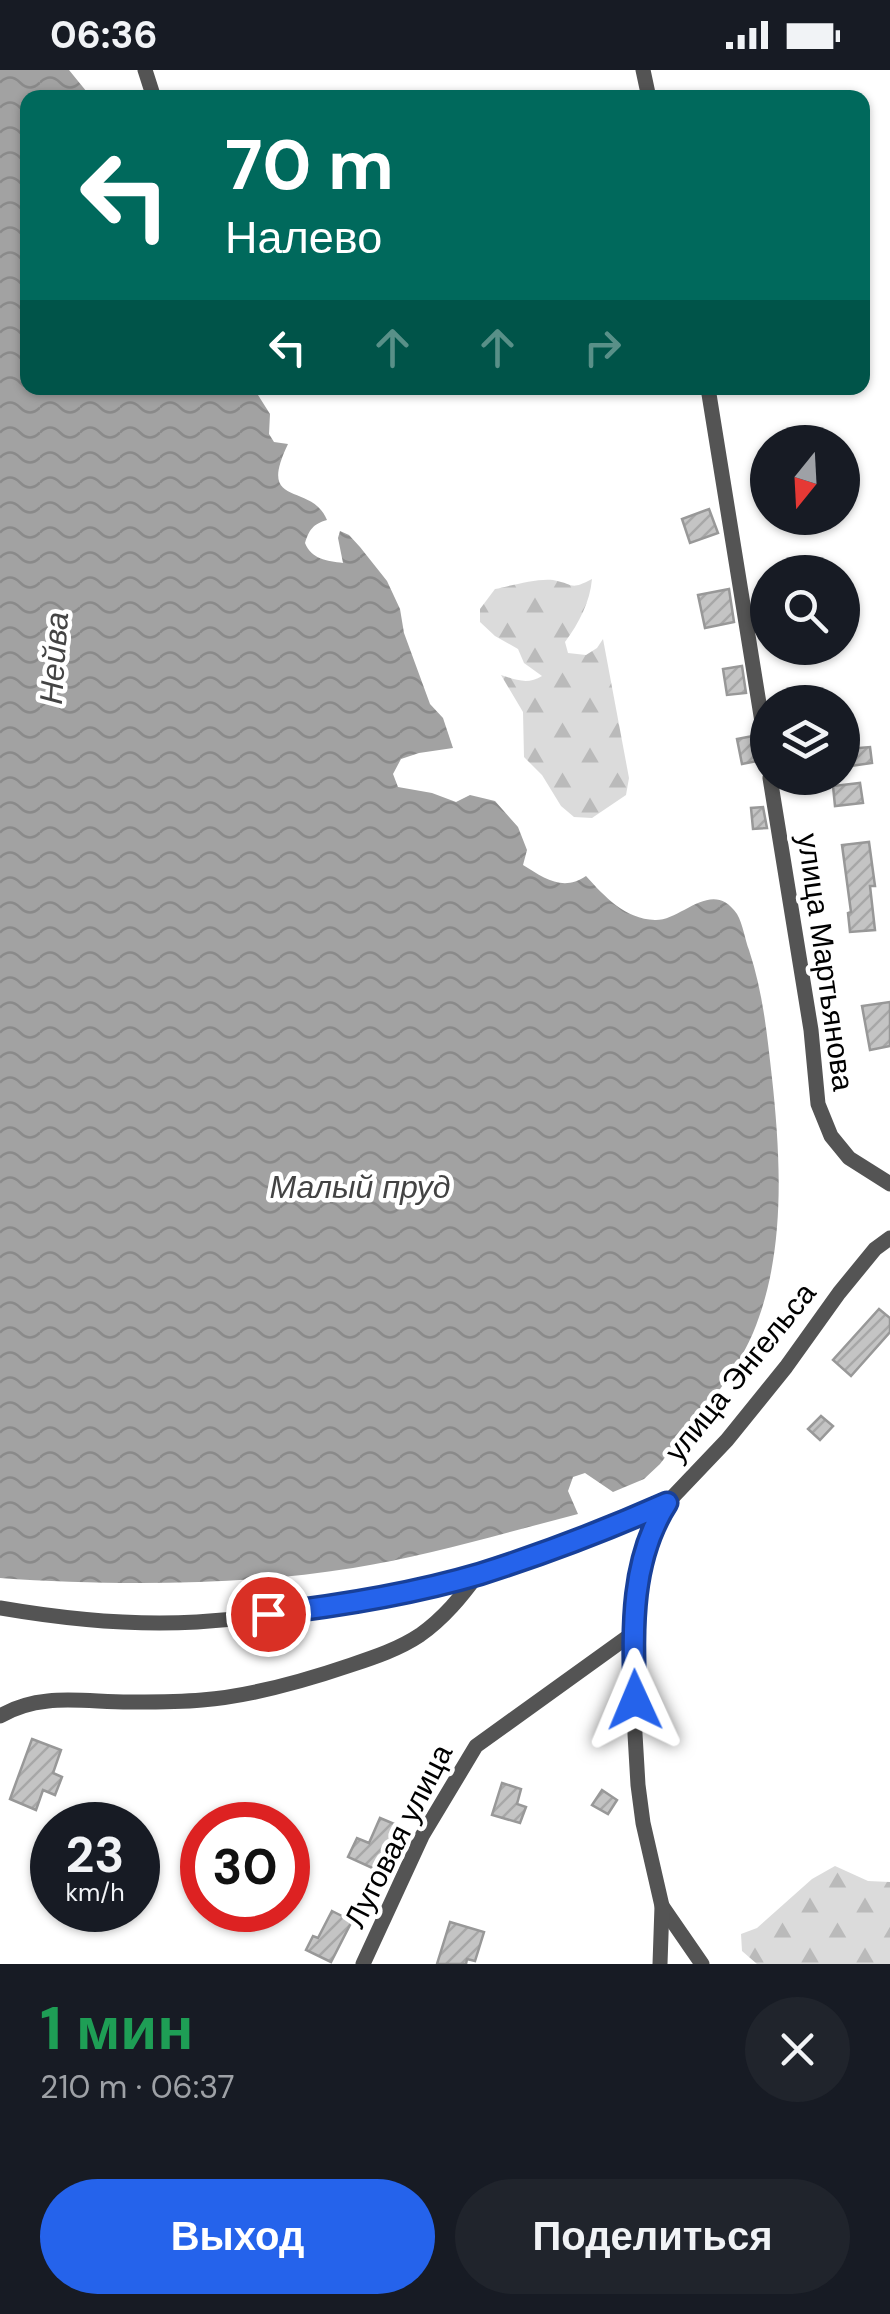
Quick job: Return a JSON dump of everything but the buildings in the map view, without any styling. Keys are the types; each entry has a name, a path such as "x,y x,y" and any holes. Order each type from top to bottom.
{"street":[{"path":"709,395 756,685"},
{"name":"улица Мартьянова","path":"773,795 811,1030 818,1104 831,1136 849,1158 890,1184"},
{"name":"улица Энгельса","path":"660,1964 662,1906 638,1785 635,1596 646,1545 667,1503 786,1368 875,1248 890,1238"},
{"path":"0,1608 92,1619 196,1622 304,1610 478,1574 576,1541 667,1503"},
{"path":"0,1716 32,1702 62,1699 135,1702 217,1698 332,1671 400,1647 422,1634 444,1616 478,1574"},
{"name":"Луговая улица","path":"363,1964 422,1836 476,1746 634,1633"},
{"name":"улица Энгельса","path":"662,1906 702,1964"}],"green space":[{"path":"592,579 583,612 565,642 568,653 586,655 603,639 629,778 626,795 592,818 574,817 561,806 542,775 524,757 523,712 501,675 527,681 542,676 524,663 518,649 480,622 480,609 495,589 547,580 575,586"},
{"path":"835,1866 868,1881 890,1882 890,1964 757,1964 742,1951 741,1934 757,1928 812,1879"}],"water":[{"name":"Малый пруд","path":"0,70 69,70 85,90 20,90 20,395 258,395 270,414 269,434 274,442 288,444 278,478 282,487 310,501 327,520 310,531 305,543 320,558 343,563 338,538 340,531 349,535 387,581 400,609 404,633 430,704 443,718 453,748 401,759 393,774 398,787 456,802 470,795 495,801 518,827 527,850 523,865 561,883 586,876 634,916 665,919 717,899 737,914 764,1013 777,1142 778,1207 764,1303 734,1368 711,1402 644,1479 613,1492 585,1473 573,1477 568,1491 578,1514 410,1557 310,1574 177,1583 0,1578"}],"route":[{"path":"268,1614 391,1594 478,1574 576,1541 667,1503 646,1545 635,1596 635,1700"}],"water label":[{"name":"Нейва","path":"54,658"}]}
